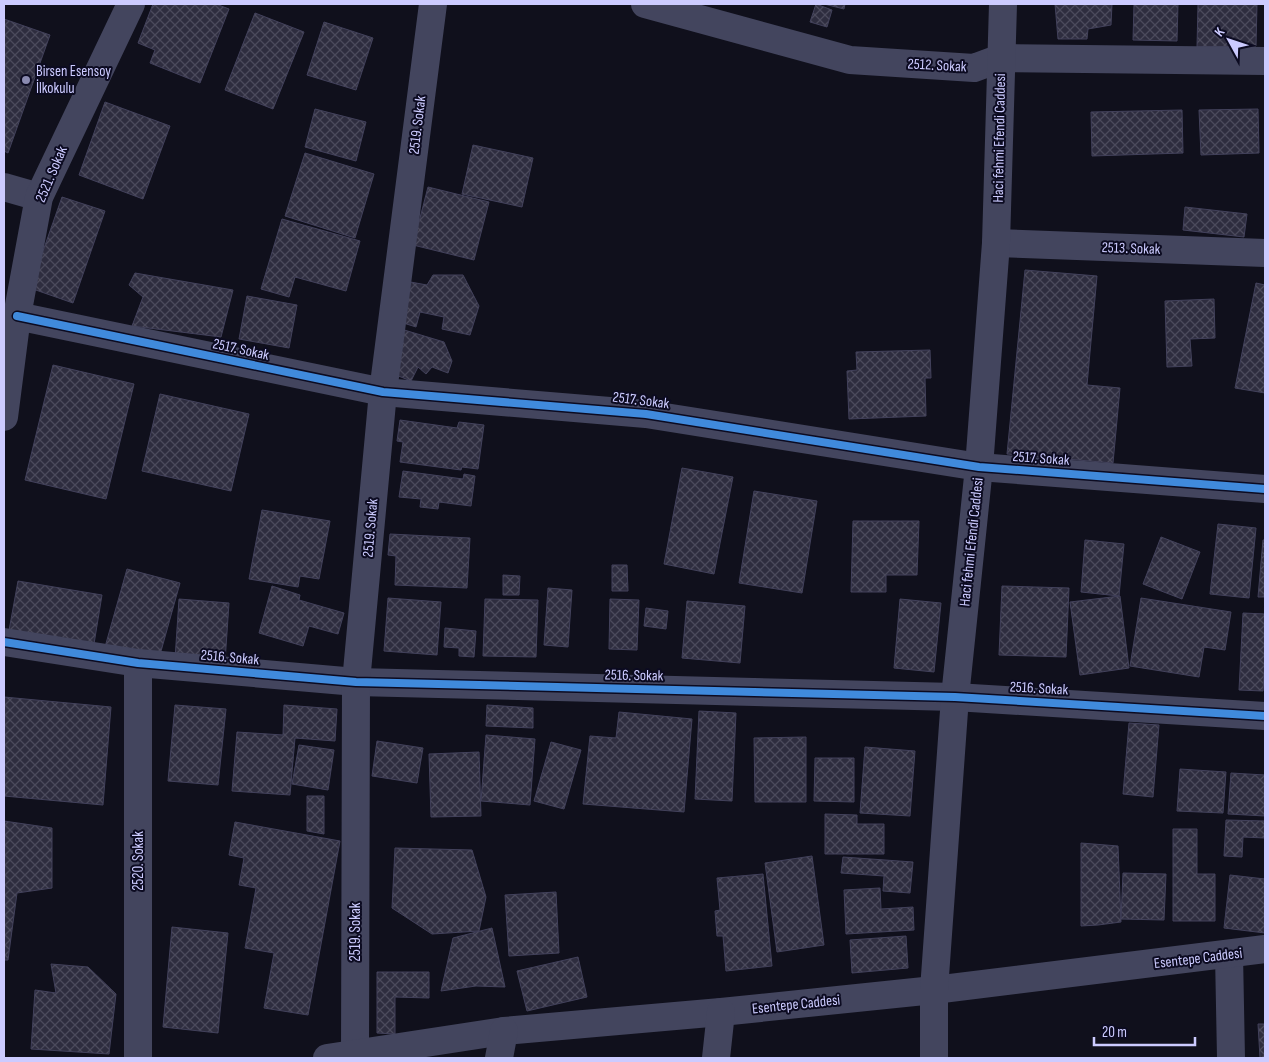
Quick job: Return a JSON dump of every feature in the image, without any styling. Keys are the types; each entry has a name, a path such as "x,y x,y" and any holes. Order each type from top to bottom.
{"street":[{"name":"2521. Sokak","path":"4,416 17,316 39,198 131,4"},
{"name":"2519. Sokak","path":"355,1054 356,682 383,392 432,4"},
{"name":"2512. Sokak","path":"646,4 850,60 974,68 1001,58 1265,61"},
{"name":"Haci fehmi Efendi Caddesi","path":"934,1058 934,990 955,697 979,467 996,243 1003,4"},
{"path":"4,187 39,198"},
{"name":"2513. Sokak","path":"996,243 1265,253"},
{"name":"2517. Sokak","path":"17,316 383,392 646,414 979,467 1265,489"},
{"name":"2516. Sokak","path":"4,642 138,663 356,682 955,697 1265,716"},
{"name":"2520. Sokak","path":"138,663 138,1058"},
{"name":"Esentepe Caddesi","path":"327,1058 504,1031 721,1012 934,990 1265,949"},
{"path":"1229,954 1231,1058"},
{"path":"716,1058 721,1012"},
{"path":"499,1058 504,1031"}],"building":[{"path":"153,4 216,4 229,9 200,83 150,63 155,50 138,43"},
{"path":"816,4 832,10 827,27 810,22"},
{"path":"824,4 845,4 844,9"},
{"path":"1055,4 1112,4 1111,25 1088,29 1087,39 1058,39"},
{"path":"1134,4 1178,4 1177,41 1133,40"},
{"path":"1198,4 1257,4 1256,46 1197,47"},
{"path":"255,13 304,32 273,109 225,90"},
{"path":"4,19 50,35 8,153 4,151"},
{"path":"324,22 373,38 356,90 307,75"},
{"path":"105,102 170,126 143,199 79,175"},
{"path":"315,109 366,122 356,161 305,147"},
{"path":"1258,109 1259,153 1201,155 1199,110"},
{"path":"1182,110 1183,153 1092,156 1091,112"},
{"path":"473,145 533,158 522,207 462,194"},
{"path":"305,153 374,174 355,238 285,216"},
{"path":"428,187 489,202 474,260 413,245"},
{"path":"62,197 105,211 73,303 30,288"},
{"path":"1185,207 1247,214 1244,237 1183,230"},
{"path":"282,219 360,241 346,291 295,277 289,297 261,289"},
{"path":"1025,270 1097,276 1087,385 1120,388 1113,463 1007,454"},
{"path":"135,273 233,290 221,337 132,326 143,297 129,285"},
{"path":"433,275 463,275 479,306 470,335 442,329 444,317 420,312 416,327 397,321 405,281 427,285"},
{"path":"1256,283 1265,285 1265,393 1235,388"},
{"path":"247,296 297,305 289,348 239,339"},
{"path":"1214,299 1215,338 1190,339 1192,366 1167,367 1165,301"},
{"path":"401,329 444,342 452,361 448,373 432,367 426,374 418,367 411,381 396,375"},
{"path":"930,350 931,378 925,378 926,416 849,419 847,371 857,370 856,352"},
{"path":"53,365 134,384 106,499 25,480"},
{"path":"160,394 249,414 231,491 142,471"},
{"path":"400,420 457,428 459,422 484,425 478,469 462,467 461,470 400,462 403,442 397,441"},
{"path":"682,468 733,477 714,574 664,564"},
{"path":"403,471 463,479 464,474 475,476 471,506 439,502 438,509 420,507 421,499 399,497"},
{"path":"754,491 817,501 802,593 739,583"},
{"path":"262,510 330,521 319,579 300,576 298,587 249,579"},
{"path":"853,521 919,521 917,575 886,575 886,592 851,592"},
{"path":"1218,524 1256,528 1249,598 1210,594"},
{"path":"390,534 470,538 467,588 395,585 396,556 388,555"},
{"path":"1161,537 1200,552 1182,599 1143,584"},
{"path":"1085,540 1124,544 1119,596 1081,592"},
{"path":"1263,540 1265,540 1265,597 1258,597"},
{"path":"612,565 627,565 628,591 612,591"},
{"path":"127,569 180,583 158,662 105,647"},
{"path":"503,575 520,576 519,595 503,595"},
{"path":"18,581 102,595 93,650 8,636"},
{"path":"272,586 300,595 299,600 344,613 338,634 309,626 303,646 259,633"},
{"path":"1002,586 1069,588 1066,657 999,655"},
{"path":"548,588 572,590 568,647 544,645"},
{"path":"1120,596 1129,668 1080,675 1070,602"},
{"path":"388,598 441,602 437,655 384,651"},
{"path":"1141,598 1231,612 1225,650 1204,647 1199,677 1130,666"},
{"path":"179,599 229,603 225,662 175,659"},
{"path":"485,599 538,600 536,657 483,656"},
{"path":"610,599 639,600 637,650 609,649"},
{"path":"900,599 941,603 934,672 894,668"},
{"path":"687,601 745,606 740,663 682,658"},
{"path":"646,608 668,611 666,629 644,626"},
{"path":"1243,613 1265,614 1263,691 1239,690"},
{"path":"445,628 476,631 474,657 459,656 459,648 444,647"},
{"path":"4,697 111,707 103,805 4,796"},
{"path":"175,705 226,709 218,785 168,781"},
{"path":"284,705 337,709 335,741 295,738 290,795 232,791 237,732 283,735"},
{"path":"487,705 533,708 533,728 486,726"},
{"path":"699,711 736,713 732,801 695,799"},
{"path":"619,712 692,719 684,812 583,804 590,736 616,738"},
{"path":"1129,723 1159,725 1153,797 1123,794"},
{"path":"486,735 535,739 530,805 481,801"},
{"path":"806,737 806,802 755,802 754,738"},
{"path":"377,741 423,748 417,783 372,776"},
{"path":"551,742 581,750 564,809 534,801"},
{"path":"299,745 334,750 328,790 292,784"},
{"path":"865,747 915,751 910,816 860,813"},
{"path":"479,752 481,816 431,817 429,754"},
{"path":"815,758 854,758 854,802 814,801"},
{"path":"1180,769 1226,772 1223,813 1177,811"},
{"path":"1231,773 1265,775 1265,816 1228,814"},
{"path":"307,796 324,796 324,834 307,831"},
{"path":"825,814 857,815 857,824 884,824 884,854 825,854"},
{"path":"1226,820 1265,821 1265,838 1243,837 1242,857 1224,856"},
{"path":"4,821 52,828 52,888 17,893 8,960 4,960"},
{"path":"235,822 340,841 308,1015 264,1008 274,953 245,948 256,888 239,885 244,858 229,855"},
{"path":"1173,829 1197,829 1197,874 1215,874 1215,921 1173,921"},
{"path":"1081,843 1118,846 1121,922 1081,926"},
{"path":"395,848 472,850 486,897 479,931 432,934 392,908"},
{"path":"812,856 824,945 777,952 765,863"},
{"path":"843,857 913,862 910,893 883,891 884,876 841,873"},
{"path":"1123,873 1166,874 1164,920 1121,919"},
{"path":"763,874 772,966 726,971 723,936 717,936 715,911 720,910 717,878"},
{"path":"1230,875 1265,879 1265,933 1224,928"},
{"path":"880,888 881,909 913,907 914,930 846,934 844,890"},
{"path":"556,892 559,953 509,956 505,895"},
{"path":"172,927 228,933 218,1033 163,1027"},
{"path":"492,928 505,987 476,986 441,991 453,938"},
{"path":"906,936 908,968 852,973 850,940"},
{"path":"578,957 587,997 527,1011 517,971"},
{"path":"51,964 88,967 116,994 109,1054 31,1049 35,990 56,993"},
{"path":"377,972 429,972 429,998 395,997 395,1034 377,1033"},
{"path":"1258,1024 1265,1024 1265,1058 1260,1058"}],"cycle path":[{"path":"17,316 383,392 646,414 979,467 1265,489"},
{"path":"4,642 138,663 356,682 955,697 1265,716"}],"place":[{"name":"Birsen Esensoy İlkokulu","path":"26,80"}]}
